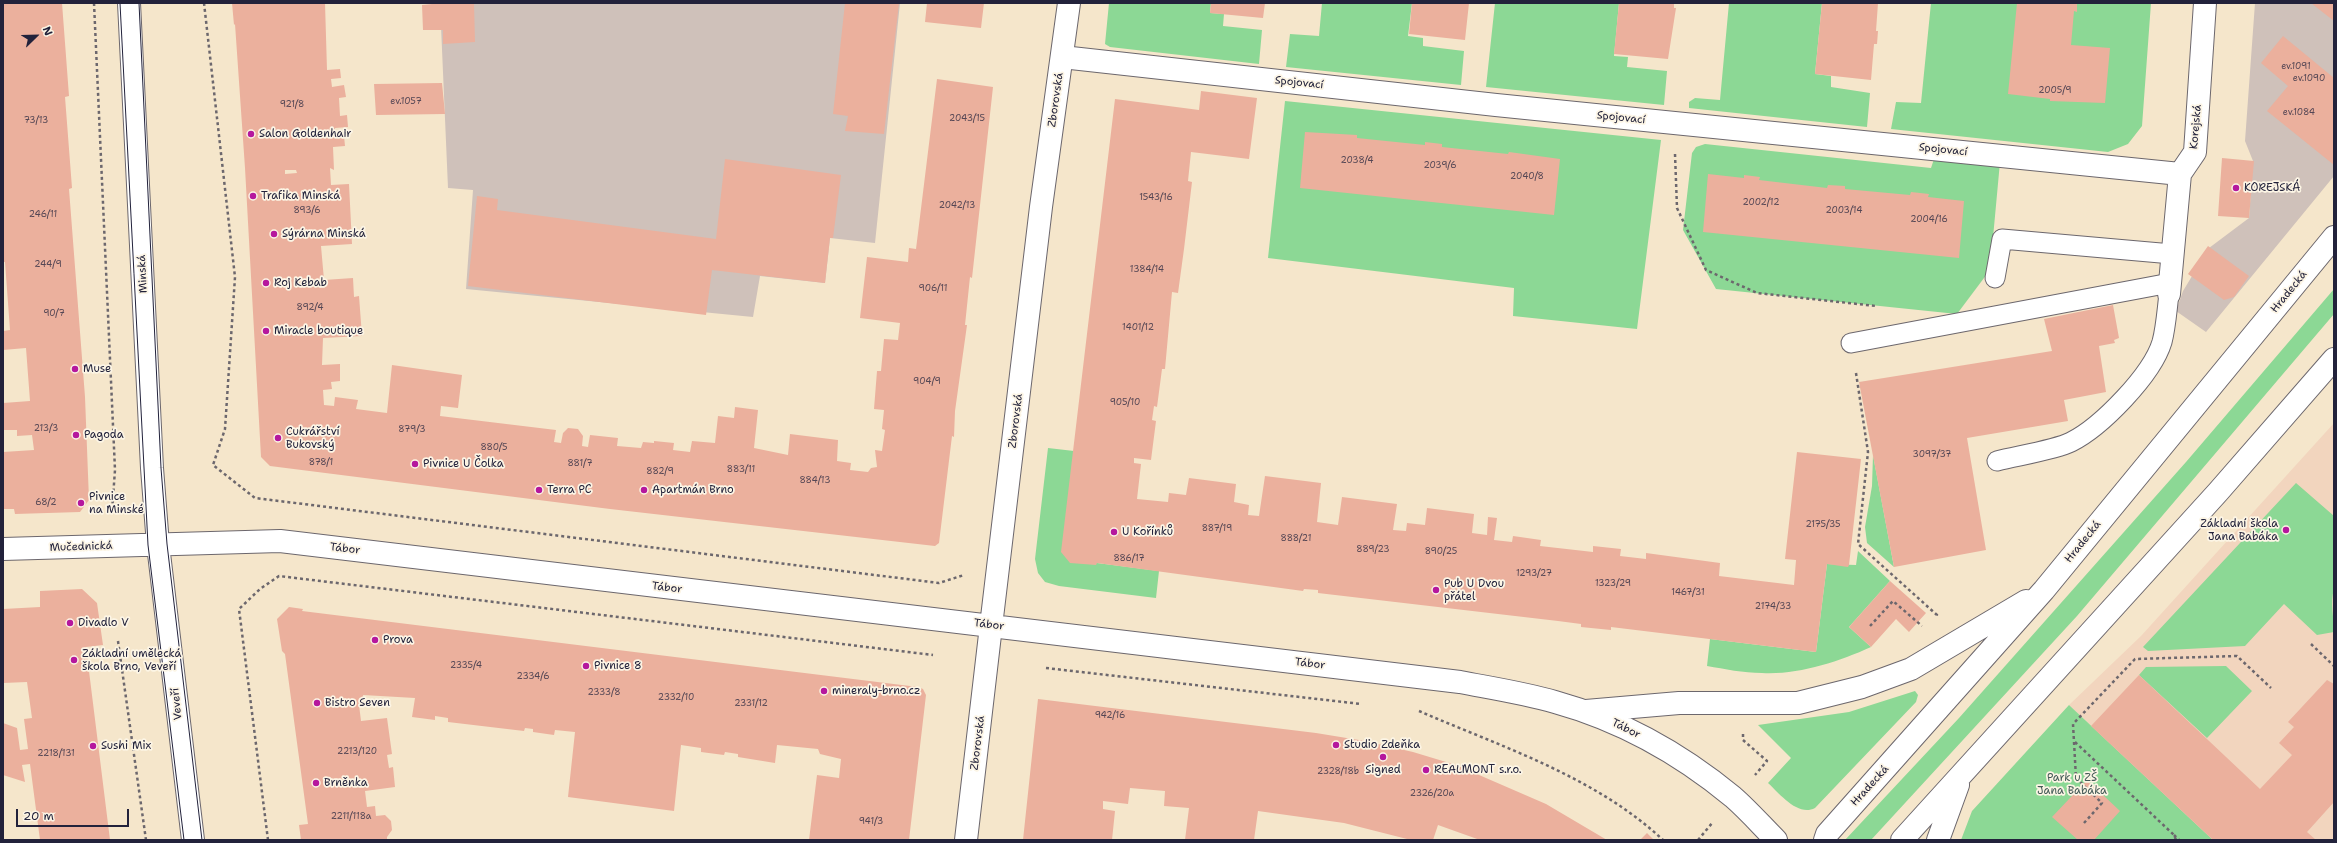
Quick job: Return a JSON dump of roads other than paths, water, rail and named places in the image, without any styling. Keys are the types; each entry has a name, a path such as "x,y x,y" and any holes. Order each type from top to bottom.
{"street":[{"name":"Minská","path":"129,3 152,468 158,545"},
{"name":"Zborovská","path":"966,840 1041,206 1068,3"},
{"name":"Korejská","path":"2170,288 2180,174 2195,152 2205,3"},
{"name":"Spojovací","path":"1062,57 1674,123 2180,174"},
{"name":"Hradecká","path":"1825,840 1826,834 2044,590 2334,237"},
{"path":"1902,840 1961,777 2218,492 2334,359"},
{"name":"Tábor","path":"158,545 280,541 1460,682 1522,694 1585,711 1635,733 1683,760 1734,799 1776,840"},
{"name":"Mučednická","path":"3,549 158,545"},
{"name":"Veveří","path":"158,545 193,840"},
{"path":"1585,711 1678,703 1798,703 1862,687 1911,669 2044,590"},
{"path":"1938,840 1961,777"}],"lane":[{"path":"1995,278 2002,239 2172,254"},
{"path":"1851,343 2170,288 2162,342 2153,362 2125,398 2102,420 2070,443 1997,461"}],"tram line":[{"path":"120,3 148,545 184,840"},
{"path":"139,3 161,468 167,544 202,840"}],"place":[{"name":"Salon Goldenhair","path":"251,134"},
{"name":"KOREJSKÁ","path":"2236,188"},
{"name":"Trafika Minská","path":"253,196"},
{"name":"Sýrárna Minská","path":"274,234"},
{"name":"Roj Kebab","path":"266,283"},
{"name":"Miracle boutique","path":"266,331"},
{"name":"Muse","path":"75,369"},
{"name":"Pagoda","path":"76,435"},
{"name":"Cukrářství Bukovský","path":"278,438"},
{"name":"Pivnice U Čolka","path":"415,464"},
{"name":"Terra PC","path":"539,490"},
{"name":"Apartmán Brno","path":"644,490"},
{"name":"Pivnice na Minské","path":"81,503"},
{"name":"Základní škola Jana Babáka","path":"2286,530"},
{"name":"U Kořínků","path":"1114,532"},
{"name":"Pub U Dvou přátel","path":"1436,590"},
{"name":"Divadlo V","path":"70,623"},
{"name":"Prova","path":"375,640"},
{"name":"Základní umělecká škola Brno, Veveří","path":"74,660"},
{"name":"Pivnice 8","path":"586,666"},
{"name":"mineraly-brno.cz","path":"824,691"},
{"name":"Bistro Seven","path":"317,703"},
{"name":"Studio Zdeňka","path":"1336,745"},
{"name":"Sushi Mix","path":"93,746"},
{"name":"Signed","path":"1383,757"},
{"name":"REALMONT s.r.o.","path":"1426,770"},
{"name":"Brněnka","path":"316,783"}],"park label":[{"name":"Park u ZŠ Jana Babáka","path":"2072,784"}]}
